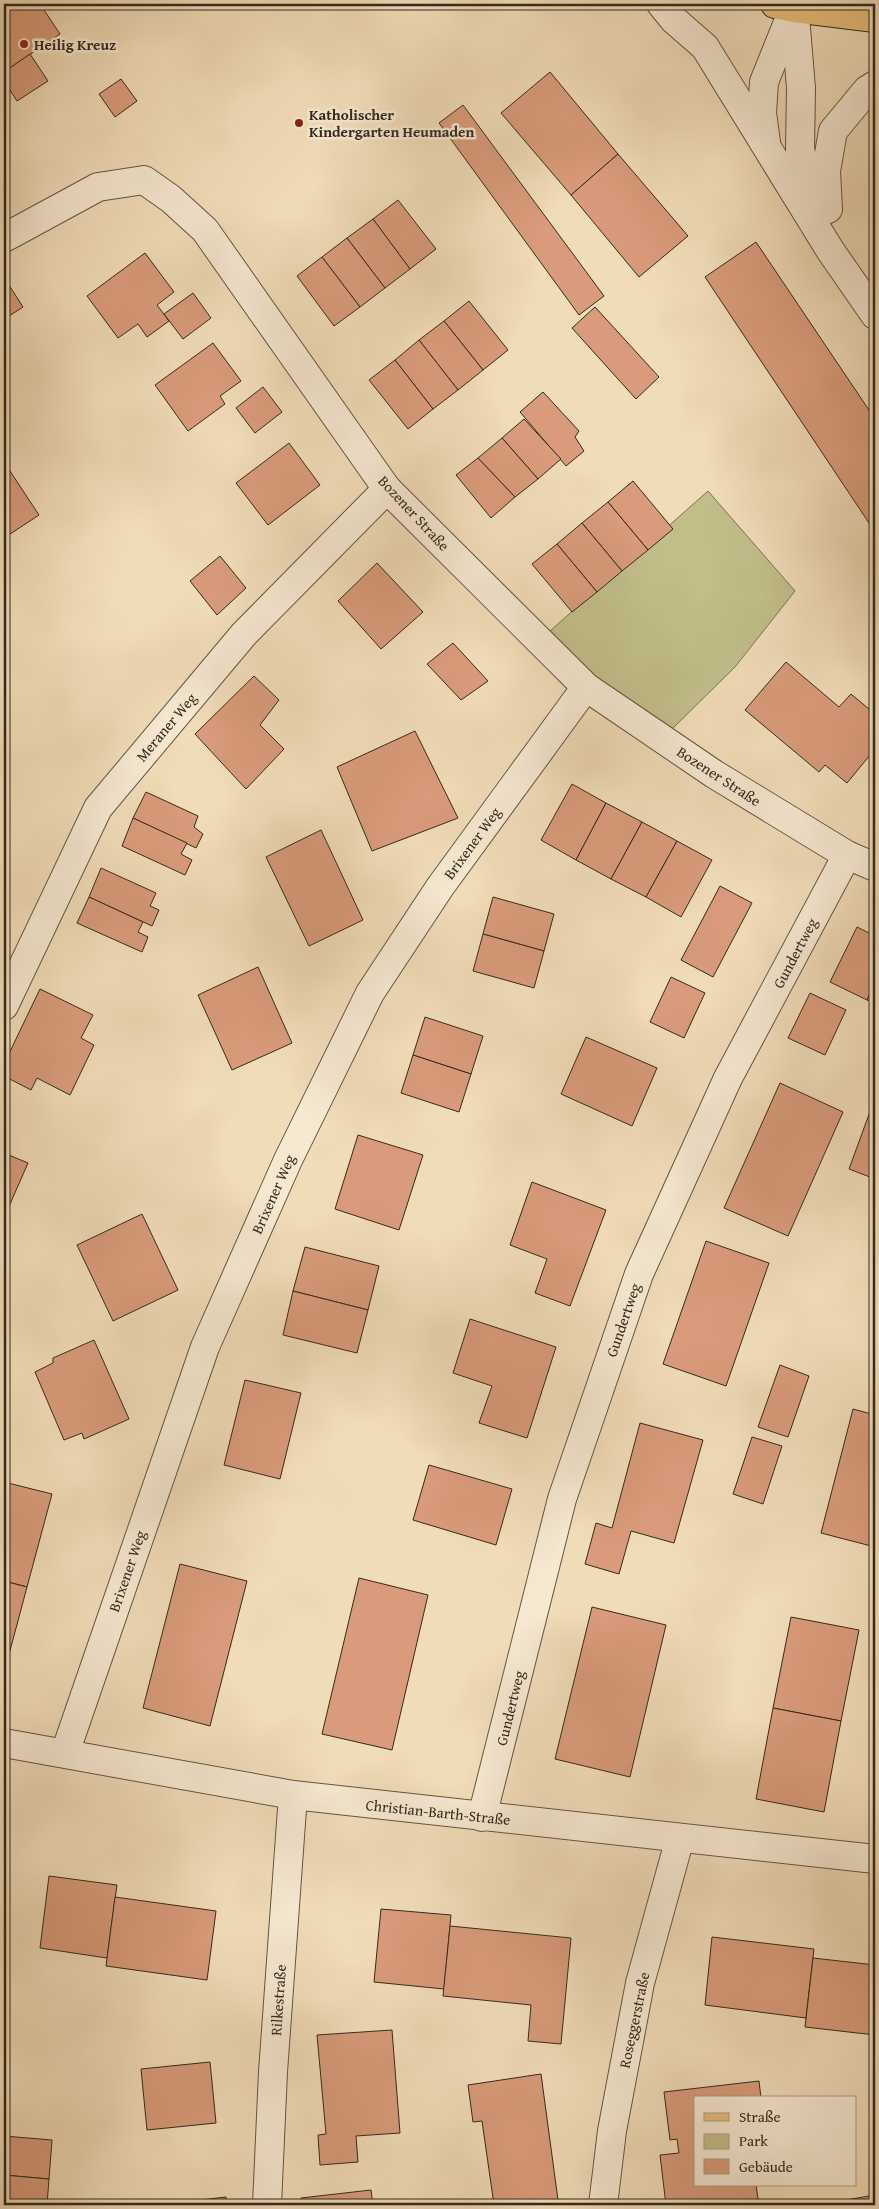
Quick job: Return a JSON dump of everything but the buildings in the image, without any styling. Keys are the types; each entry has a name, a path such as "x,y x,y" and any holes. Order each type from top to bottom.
{"main road":[{"path":"788,5 875,18"}],"street":[{"path":"661,4 674,20 705,47 830,250 875,314"},
{"path":"767,150 762,113 764,82 788,5"},
{"path":"788,5 802,88 800,150 830,250"},
{"path":"830,250 826,171 833,131 867,90 875,85"},
{"name":"Bozener Straße","path":"4,238 98,187 144,180 172,199 205,230 387,489 586,687 714,774 847,855 875,867"},
{"name":"Meraner Weg","path":"4,1006 98,808 244,634 387,489"},
{"name":"Brixener Weg","path":"64,1754 205,1346 288,1160 370,993 440,887 586,687"},
{"name":"Gundertweg","path":"482,1817 562,1499 639,1274 728,1078 847,855"},
{"name":"Christian-Barth-Straße","path":"4,1743 293,1796 875,1859"},
{"name":"Rilkestraße","path":"267,2205 273,2072 293,1796"},
{"name":"Roseggerstraße","path":"603,2205 612,2131 640,1983 680,1838"}],"green space":[{"path":"708,491 795,591 735,667 669,732 594,679 550,631"}],"place":[{"name":"Heilig Kreuz","path":"24,44"},
{"name":"Katholischer Kindergarten Heumaden","path":"299,123"}]}
